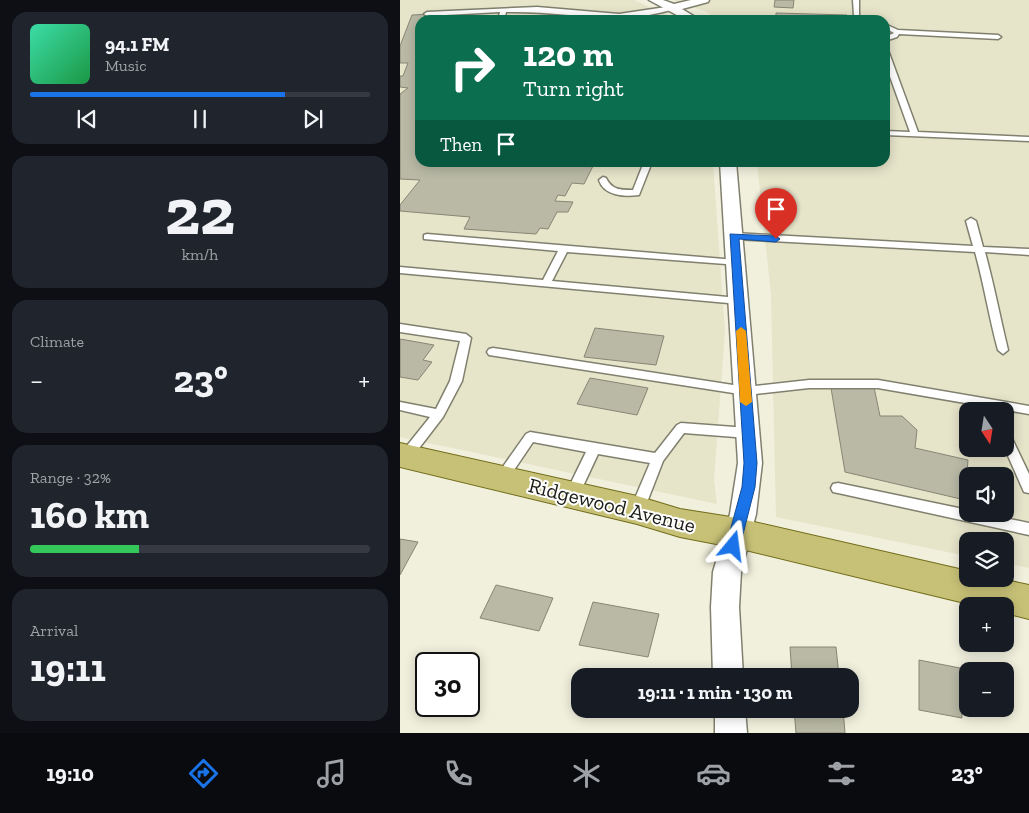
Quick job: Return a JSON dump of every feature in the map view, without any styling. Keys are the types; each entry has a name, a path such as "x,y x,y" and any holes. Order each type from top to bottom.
{"main road":[{"name":"Ridgewood Avenue","path":"403,456 637,510 680,523 737,533 1029,602"}],"street":[{"path":"654,0 685,15"},
{"path":"673,8 704,0"},
{"path":"728,167 750,463 748,487 727,572 725,607 728,668"},
{"path":"731,718 732,733"}],"lane":[{"path":"856,0 857,15"},
{"path":"634,15 673,8"},
{"path":"502,15 503,10"},
{"path":"428,14 503,10 551,10 583,15"},
{"path":"890,29 896,32 998,37"},
{"path":"890,38 895,36 896,32"},
{"path":"890,68 915,134"},
{"path":"890,133 1029,139"},
{"path":"603,180 604,186 608,190 636,193 646,167"},
{"path":"971,220 989,284 992,308 1003,350"},
{"path":"734,236 1029,252"},
{"path":"427,237 736,262"},
{"path":"546,283 564,248"},
{"path":"400,270 739,301"},
{"path":"400,328 466,338 456,381 439,414 403,456"},
{"path":"493,352 746,392 809,384 878,384 967,402"},
{"path":"400,406 439,414"},
{"path":"1014,409 1029,410"},
{"path":"637,510 658,459 681,428 748,433"},
{"path":"501,478 530,437 658,459"},
{"path":"572,495 594,448"},
{"path":"1014,455 1029,488"},
{"path":"838,488 1029,530"}],"shaded area":[{"path":"400,0 634,0 668,15 415,15 415,167 713,167 725,331 714,480 717,504 400,437"},
{"path":"672,0 1029,0 1029,568 1014,565 1014,532 959,532 959,554 776,517 771,295 757,167 890,167 890,15 711,15"}],"building":[{"path":"775,0 794,0 793,8 774,7"},
{"path":"452,13 451,15 415,15 415,167 592,167 584,184 572,183 565,196 558,195 555,201 573,202 568,212 557,212 548,229 540,228 536,234 464,229 470,217 400,211 400,205 420,180 400,179 400,94 408,88 400,87 400,76 403,76 408,63 400,63 400,46 412,15"},
{"path":"776,13 847,15 776,15"},
{"path":"595,328 664,336 656,365 584,357"},
{"path":"400,339 434,345 423,360 432,362 418,380 400,377"},
{"path":"590,378 648,388 637,415 577,404"},
{"path":"874,387 880,416 902,416 917,430 915,448 968,460 967,467 959,467 959,499 845,472 831,388"},
{"path":"400,539 418,542 400,575"},
{"path":"496,585 553,598 539,631 480,618"},
{"path":"593,602 659,614 648,657 579,645"},
{"path":"790,647 836,647 838,668 791,668"},
{"path":"919,660 959,668 959,717 962,718 919,710"},
{"path":"795,718 844,718 845,733 796,733"}],"slow traffic":[{"path":"741,331 746,402"}],"route":[{"path":"733,546 743,514 750,463 734,236 776,239"}]}
